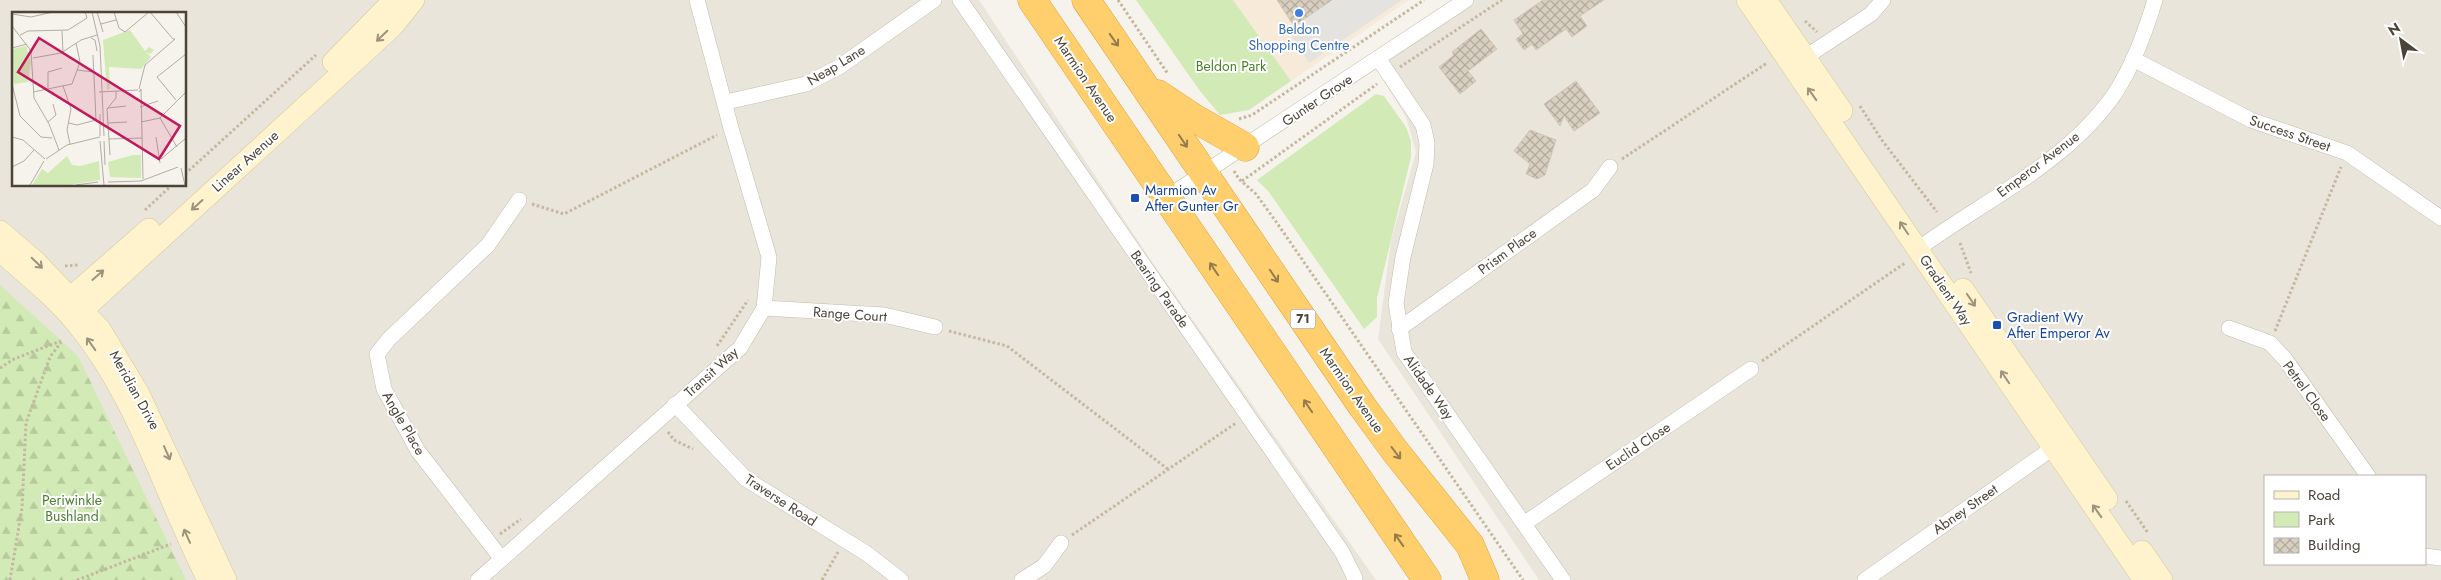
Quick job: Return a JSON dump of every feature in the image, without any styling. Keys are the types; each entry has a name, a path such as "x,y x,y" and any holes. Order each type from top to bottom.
{"highway":[{"name":"Marmion Avenue","path":"1032,0 1427,580"},
{"name":"Marmion Avenue","path":"1086,0 1146,86 1226,160 1368,414 1470,545 1485,580"},
{"path":"1146,86 1215,131 1226,160"}],"street":[{"name":"Linear Avenue","path":"73,311 338,57 394,0"},
{"name":"Linear Avenue","path":"73,311 366,51 393,26 414,0"},
{"name":"Transit Way","path":"478,580 500,558 740,348 764,308 769,257 731,128 726,102 697,0"},
{"name":"Neap Lane","path":"726,102 806,84 838,67 934,0"},
{"name":"Bearing Parade","path":"960,0 1342,552 1355,578 1354,580"},
{"name":"Gunter Grove","path":"1166,198 1466,0"},
{"name":"Gradient Way","path":"1747,0 1798,61"},
{"name":"Gradient Way","path":"1766,0 1798,61 1919,250 2059,443 2162,580"},
{"path":"1798,61 1871,14 1883,0"},
{"name":"Emperor Avenue","path":"1919,250 2045,163 2073,141 2109,101 2132,59 2148,24 2155,0"},
{"name":"Alidade Way","path":"1378,58 1423,125 1427,143 1426,164 1403,257 1396,303 1404,352 1563,580"},
{"name":"Success Street","path":"2132,59 2251,120 2347,153 2441,218"},
{"name":"Prism Place","path":"1399,329 1592,190 1610,167"},
{"name":"Angle Place","path":"500,558 418,451 384,389 377,354 389,339 488,245 519,200"},
{"name":"Meridian Drive","path":"0,231 35,260 73,311 103,361 119,389 208,580"},
{"name":"Meridian Drive","path":"0,251 73,311 100,329 139,394 226,580"},
{"name":"Range Court","path":"764,308 884,315 935,327"},
{"name":"Petrel Close","path":"2229,328 2270,343 2285,359 2367,475"},
{"name":"Euclid Close","path":"1524,522 1751,369"},
{"name":"Traverse Road","path":"675,404 746,479 866,553 901,580"},
{"name":"Gradient Way","path":"2059,443 2144,580"},
{"name":"Abney Street","path":"1865,580 2059,443"},
{"path":"1022,580 1044,566 1061,543"},
{"path":"2426,556 2441,558"}],"path":[{"path":"1118,0 1174,81"},
{"path":"1215,131 1216,124 1252,116 1424,0"},
{"path":"1242,181 1389,75 1502,0"},
{"path":"186,173 322,49"},
{"path":"1610,167 1770,61"},
{"path":"519,200 564,214 731,128"},
{"path":"2270,343 2347,153"},
{"path":"1226,160 1242,181 1256,194 1277,223 1523,580"},
{"path":"1751,369 1919,250"},
{"path":"712,353 751,296"},
{"path":"10,580 22,508 26,423 50,357 61,342 73,311"},
{"path":"935,327 1007,346 1169,470"},
{"path":"0,368 14,359 61,342"},
{"path":"1061,543 1247,415"},
{"path":"489,543 512,524 527,516"},
{"path":"77,580 168,544 188,539"},
{"path":"822,580 845,540"}],"shaded area":[{"path":"0,0 979,0 1150,259 1376,580 0,580"},
{"name":"Beldon Shopping Centre","path":"1233,0 1409,0 1291,81"},
{"path":"1332,0 1402,0 1309,63 1288,31"},
{"path":"1475,0 2441,0 2441,580 1539,580 1378,339 1391,241 1416,152 1406,117 1369,57"}],"green space":[{"name":"Beldon Park","path":"1136,0 1233,0 1291,81 1249,110 1220,115 1200,91"},
{"path":"1376,94 1384,96 1406,127 1411,141 1411,157 1377,298 1377,317 1364,329 1269,192 1257,180"},
{"name":"Periwinkle Bushland","path":"0,285 78,356 186,580 0,580"}],"building":[{"name":"Beldon Shopping Centre","path":"1277,0 1332,0 1294,26"},
{"path":"1543,0 1604,0 1580,16 1587,26 1572,37 1566,29 1536,50 1532,44 1524,50 1516,39 1523,34 1514,20"},
{"path":"1481,29 1497,49 1468,71 1476,81 1460,94 1439,67 1454,55 1452,52"},
{"path":"1576,81 1600,113 1574,131 1564,116 1560,126 1544,104"},
{"path":"1530,130 1556,140 1545,175 1537,179 1526,174 1530,164 1514,151"}],"place":[{"name":"Beldon Shopping Centre","path":"1299,13"},
{"name":"Marmion Av After Gunter Gr","path":"1135,198"},
{"name":"Gradient Wy After Emperor Av","path":"1997,325"}]}
